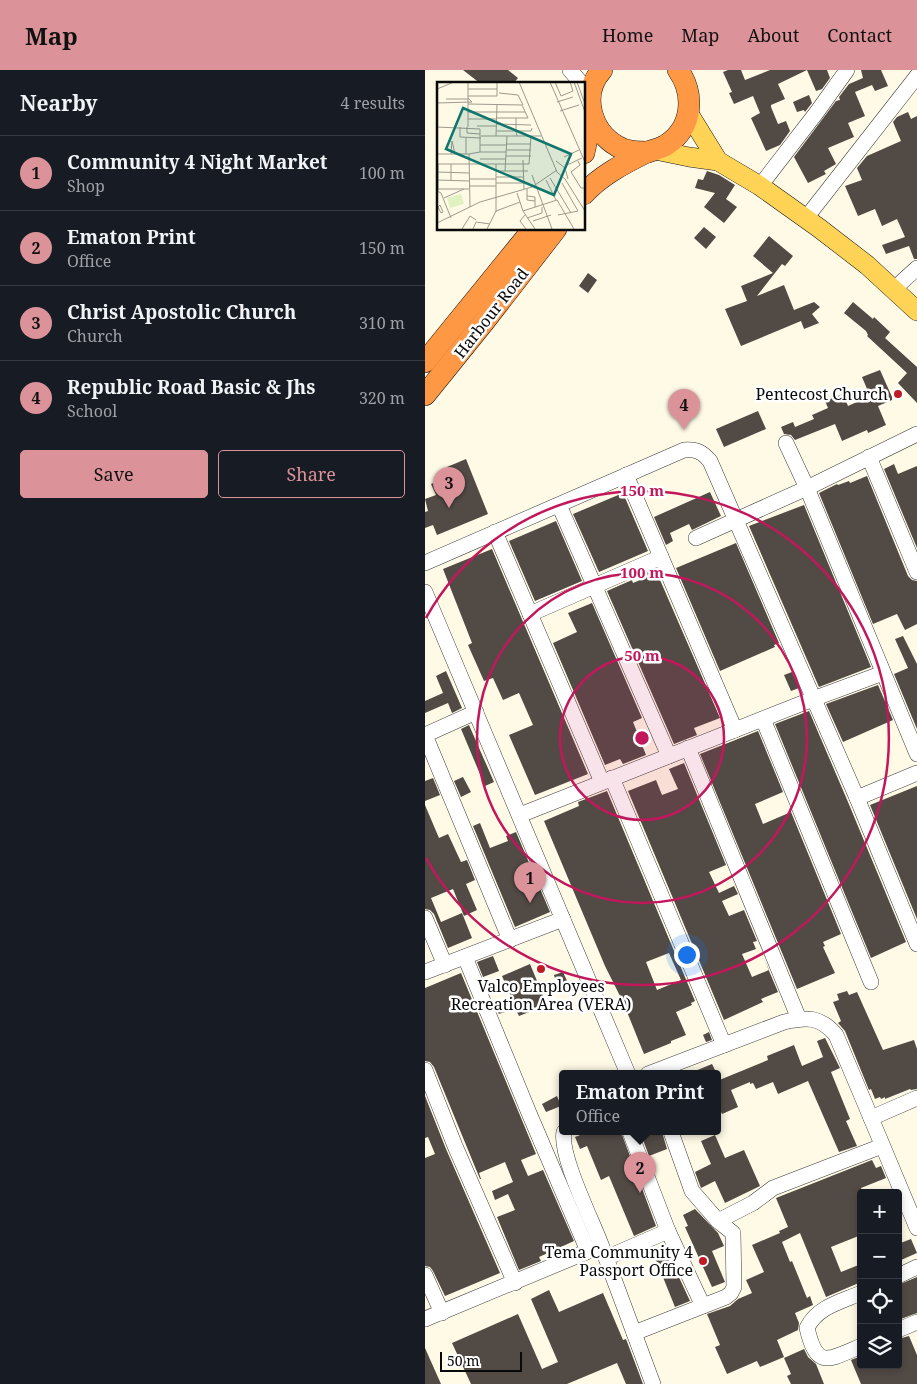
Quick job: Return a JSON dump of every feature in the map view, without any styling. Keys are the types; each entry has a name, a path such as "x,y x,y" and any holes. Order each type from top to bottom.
{"highway":[{"path":"602,70 594,82 585,88 597,128 607,140 619,148 632,152 651,151"},
{"path":"585,193 593,184 609,173 667,144 677,136 689,114 689,92 684,74"},
{"path":"585,148 592,116"},
{"name":"Harbour Road","path":"425,362 532,230"},
{"name":"Harbour Road","path":"425,396 485,322 555,230"}],"main road":[{"path":"689,114 718,161"},
{"path":"651,151 718,161 760,186 806,218 867,265 917,311"}],"street":[{"path":"570,70 580,82"},
{"path":"760,186 847,70"},
{"path":"806,218 917,76"},
{"path":"893,290 917,268"},
{"path":"696,538 807,488 917,434"},
{"path":"786,443 807,488 917,754"},
{"path":"425,563 684,450 695,450 704,454 710,461 857,798 917,944"},
{"path":"869,457 917,572"},
{"path":"626,476 735,730"},
{"path":"559,505 669,756"},
{"path":"495,532 724,1045"},
{"path":"530,614 661,557"},
{"path":"425,592 626,1070"},
{"path":"520,815 883,673"},
{"path":"476,712 425,735 509,940"},
{"path":"763,719 871,982"},
{"path":"688,748 799,1019"},
{"path":"857,798 917,772"},
{"path":"425,918 445,964"},
{"path":"425,972 563,919"},
{"path":"465,957 529,1113 599,1252 653,1384"},
{"path":"660,1070 769,1027 799,1019 816,1019 829,1026 837,1035 917,1228"},
{"path":"425,1070 455,1146 515,1283"},
{"path":"871,1118 917,1098"},
{"path":"564,1135 563,1140 570,1166 599,1252"},
{"path":"631,1135 668,1231 703,1306"},
{"path":"634,1334 726,1297 734,1287 733,1233 717,1221 692,1191 672,1135"},
{"path":"717,1221 753,1203 773,1188 883,1146"},
{"path":"425,1319 599,1252 668,1231"},
{"path":"902,1274 917,1268"},
{"path":"425,1275 442,1313"},
{"path":"857,1295 818,1312 811,1318 807,1328 813,1347 818,1356 823,1359 831,1359 857,1348"},
{"path":"902,1328 917,1322"}],"building":[{"path":"463,70 508,70 518,78 515,82 478,82"},
{"path":"741,70 745,80 770,70 807,70 778,84 785,99 771,105 771,107 778,124 786,121 790,131 780,145 766,151 751,118 760,113 753,96 734,104 729,93 732,92 723,72"},
{"path":"807,70 827,70 830,78 822,89 816,91"},
{"path":"861,70 881,70 888,86 875,91 872,85 855,92 865,116 848,123 854,137 828,148 836,164 824,171 826,174 808,183 794,157 836,101 840,100 839,97 849,84 863,78"},
{"path":"809,95 812,103 805,112 804,110 797,112 793,102"},
{"path":"908,112 911,119 917,116 917,259 914,259 909,246 886,254 882,245 905,237 897,219 882,226 875,209 858,216 845,186 862,180 857,168 867,156 901,141 893,122 897,117"},
{"path":"707,171 719,175 735,185 726,199 737,207 724,223 704,207 715,193 695,188 698,179 703,180"},
{"path":"704,227 716,237 706,249 694,238"},
{"path":"769,236 793,256 785,266 782,264 757,296 784,285 794,310 814,302 820,307 812,314 819,323 804,329 801,321 741,346 725,309 747,301 741,286 773,273 753,256"},
{"path":"588,273 597,280 588,293 579,286"},
{"path":"853,302 873,319 874,317 890,332 885,338 917,367 917,403 898,383 907,373 867,336 866,331 844,313"},
{"path":"880,370 892,397 892,400 878,406 886,425 868,433 867,430 842,441 835,424 795,440 791,435 784,434 781,427 793,422 795,427 814,419 812,415 828,408 825,401 843,394 848,406 870,396 862,377"},
{"path":"758,411 766,429 724,447 716,429"},
{"path":"466,459 488,514 437,535 433,525 425,528 425,512 428,511 425,499 436,495 431,484 450,476 447,467"},
{"path":"894,464 898,474 917,466 917,548 884,469"},
{"path":"867,476 908,576 912,580 917,581 917,624 905,630 897,614 873,624 819,493 837,484 849,481 850,483"},
{"path":"710,492 721,516 692,530 689,524 670,533 673,541 666,545 654,517"},
{"path":"623,493 648,551 599,572 573,514"},
{"path":"804,505 871,667 819,687 749,526"},
{"path":"556,521 582,581 535,601 509,541"},
{"path":"736,543 779,643 774,645 775,647 720,671 676,568"},
{"path":"492,549 588,774 535,795 509,735 533,725 519,693 503,700 493,678 484,681 468,645 472,643 443,569"},
{"path":"657,573 720,718 694,728 697,735 674,744 607,591 632,580 633,583"},
{"path":"592,603 642,718 633,722 646,755 623,764 620,759 605,765 553,643 577,632 568,613"},
{"path":"903,636 917,664 917,729 894,674 908,668 895,639"},
{"path":"446,671 462,708 452,713 448,703 425,713 425,701 443,693 436,676"},
{"path":"792,672 799,688 791,691 784,675"},
{"path":"878,685 893,720 843,742 826,704"},
{"path":"809,711 906,942 871,958 775,724"},
{"path":"469,725 494,782 485,786 461,729"},
{"path":"758,731 783,792 755,804 763,824 791,812 841,934 823,942 825,946 823,947 835,973 797,989 700,754"},
{"path":"684,763 726,865 709,872 719,893 734,886 738,894 722,901 729,916 744,910 757,941 753,942 756,949 742,954 752,977 769,970 778,992 761,999 763,1002 724,1020 628,791 656,780 662,795 678,789 669,769"},
{"path":"463,777 471,792 461,797 454,781"},
{"path":"433,778 440,795 425,801 425,781"},
{"path":"917,786 917,919 870,805"},
{"path":"607,791 695,1001 691,1003 692,1005 676,1012 686,1035 644,1054 544,821 579,806 578,802","holes":["669,953 681,980 657,990 646,962"]},
{"path":"425,805 439,838 448,834 461,862 467,860 475,880 466,884 477,910 464,916 453,889 431,898 441,922 462,913 472,938 448,948 434,914 430,910 425,909"},
{"path":"480,823 490,848 508,841 506,836 516,832 550,912 515,927 473,826"},
{"path":"493,956 499,971 483,977 477,962"},
{"path":"530,964 547,1005 519,1016 515,1008 499,1014 495,1006 512,999 502,976"},
{"path":"563,972 567,981 557,985 554,975"},
{"path":"461,973 536,1154 521,1160 528,1176 543,1170 574,1241 539,1257 541,1261 519,1270 497,1217 515,1210 508,1194 495,1200 492,1191 513,1182 505,1162 479,1173 480,1179 434,1067 430,1062 425,1061 425,988"},
{"path":"847,991 849,995 857,992 883,1050 914,1040 917,1049 917,1089 910,1089 885,1099 885,1097 881,1099 880,1097 875,1099 871,1089 869,1090 845,1031 838,1023 841,1021 833,1002 839,1000 837,994"},
{"path":"709,1032 712,1040 706,1042 703,1035"},
{"path":"825,1038 840,1068 831,1072 850,1119 846,1121 857,1146 839,1152 808,1081 778,1094 773,1082 756,1089 753,1083 750,1084 750,1082 731,1090 738,1107 722,1114 721,1079 768,1060 767,1056 794,1045 802,1066 823,1057 817,1041"},
{"path":"712,1064 715,1070 698,1070"},
{"path":"425,1096 500,1273 445,1296 433,1271 430,1267 425,1266 425,1158 435,1154 428,1137 425,1138"},
{"path":"557,1096 559,1101 559,1107 546,1112 542,1104"},
{"path":"580,1135 622,1135 656,1226 634,1236 609,1176 601,1180 587,1146 580,1149 575,1137"},
{"path":"641,1135 663,1135 667,1149 649,1156"},
{"path":"715,1135 725,1158 744,1150 760,1186 725,1203 715,1181 701,1188 695,1172 711,1164 701,1141"},
{"path":"872,1160 876,1168 881,1166 886,1178 861,1189 857,1189 857,1237 831,1247 841,1272 857,1266 857,1284 826,1297 800,1233 782,1242 807,1298 810,1296 813,1305 795,1313 799,1323 798,1330 777,1340 784,1357 760,1367 757,1361 727,1374 715,1347 720,1345 707,1314 730,1306 738,1299 752,1293 746,1280 764,1272 752,1245 780,1233 779,1231 788,1227 776,1198"},
{"path":"695,1209 718,1233 724,1246 712,1251 725,1282 712,1287 685,1227 688,1226 683,1215"},
{"path":"911,1239 917,1253 902,1260 902,1242"},
{"path":"664,1245 690,1301 675,1307 652,1250"},
{"path":"917,1277 917,1313 902,1319 902,1283"},
{"path":"549,1290 559,1312 603,1293 623,1340 626,1339 643,1384 626,1384 617,1363 567,1384 471,1384 452,1343 518,1314 542,1369 558,1362 531,1299"},
{"path":"909,1336 917,1355 917,1384 861,1384 851,1360 857,1358 857,1369 902,1369 902,1338"},
{"path":"425,1348 441,1384 425,1384"},
{"path":"804,1349 808,1357 816,1364 824,1384 791,1384 787,1376 791,1374 784,1358"}],"place":[{"name":"Pentecost Church","path":"898,394"},
{"name":"Republic Road Basic & Jhs","path":"684,430"},
{"name":"Christ Apostolic Church","path":"449,508"},
{"name":"Community 4 Night Market","path":"530,903"},
{"name":"Valco Employees Recreation Area (VERA)","path":"541,969"},
{"name":"Ematon Print","path":"640,1193"},
{"name":"Tema Community 4 Passport Office","path":"703,1261"}]}
